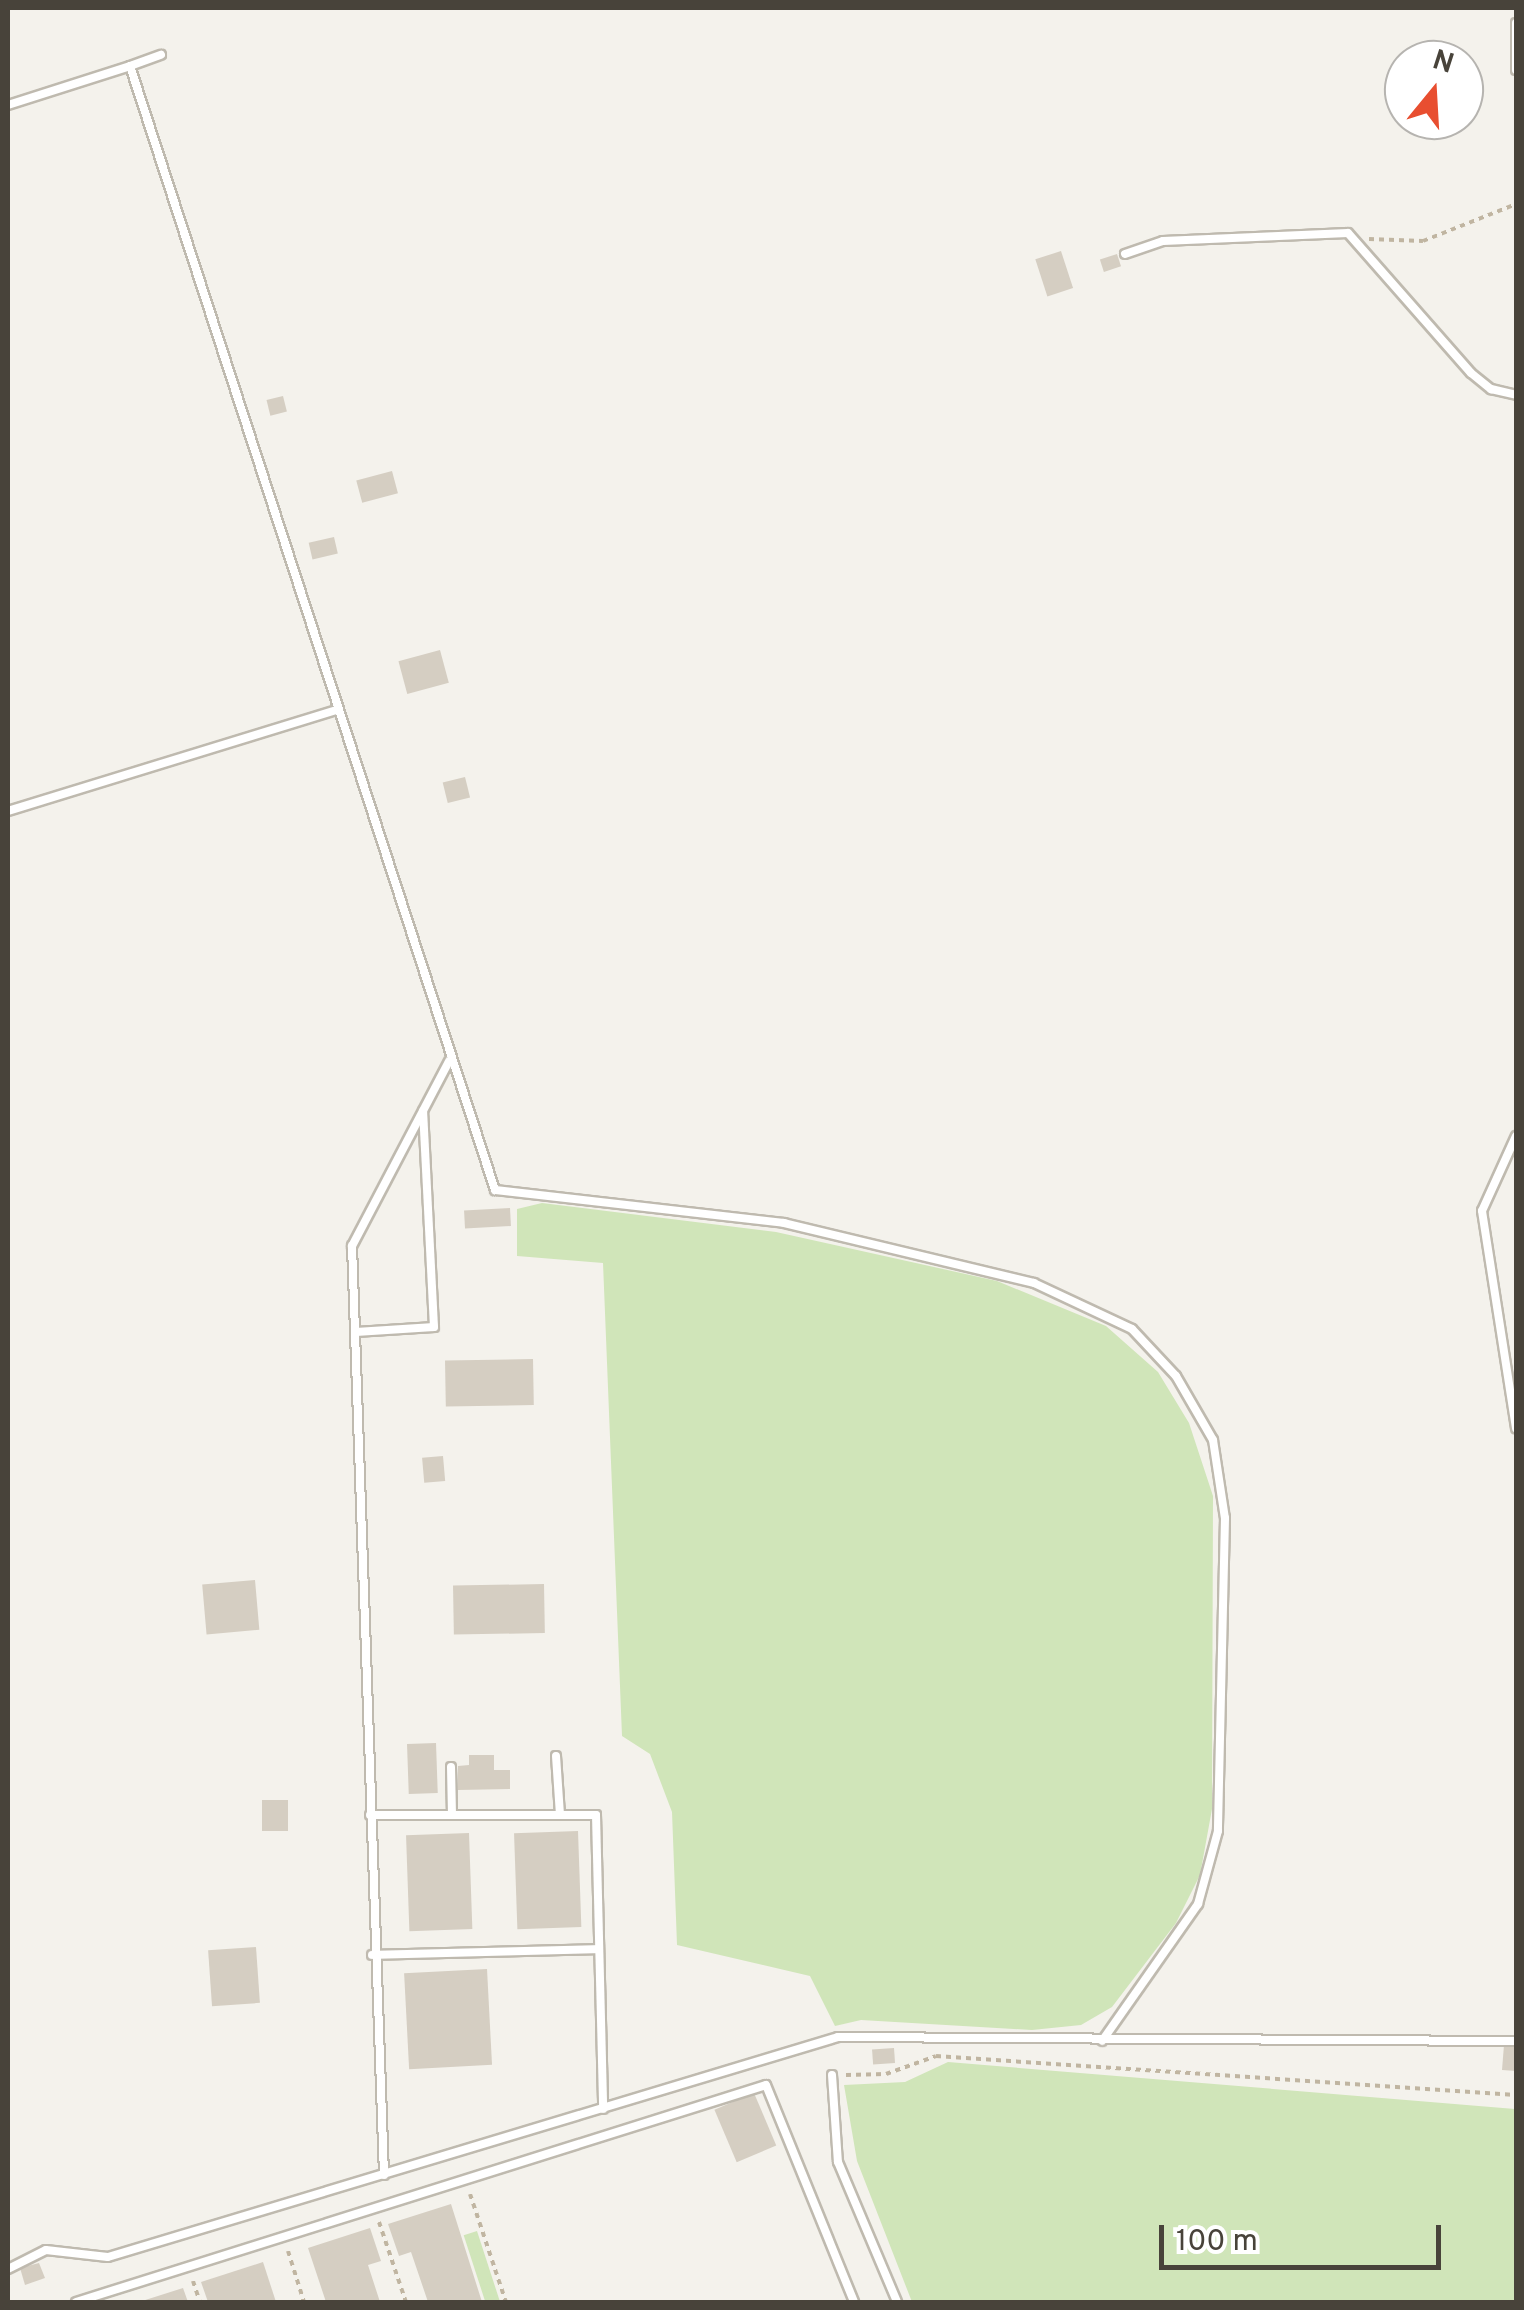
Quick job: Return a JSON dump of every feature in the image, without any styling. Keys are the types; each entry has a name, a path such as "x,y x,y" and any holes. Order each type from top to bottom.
{"lane":[{"path":"1516,23 1516,70"},
{"path":"8,105 161,55"},
{"path":"130,66 449,1061 494,1190 784,1223 1034,1282 1132,1330 1176,1376 1213,1440 1226,1518 1218,1831 1184,1931 1102,2041"},
{"path":"1124,254 1163,241 1302,229 1360,242 1471,373 1516,395"},
{"path":"8,811 336,710"},
{"path":"384,2175 372,1955 352,1246 449,1061"},
{"path":"356,1332 434,1327 422,1112"},
{"path":"1516,1136 1482,1211 1516,1428"},
{"path":"556,1756 560,1815"},
{"path":"451,1767 452,1815"},
{"path":"370,1815 596,1815 603,2108"},
{"path":"372,1955 599,1949"},
{"path":"8,2270 46,2250 108,2257 838,2036 1102,2041 1516,2040"},
{"path":"832,2075 838,2162 896,2302"},
{"path":"76,2302 766,2085 854,2302"}],"path":[{"path":"1360,242 1423,241 1516,204"},
{"path":"832,2075 886,2074 936,2056 1516,2095"},
{"path":"465,2180 506,2302"},
{"path":"375,2208 406,2302"},
{"path":"283,2237 304,2302"},
{"path":"188,2266 200,2302"}],"green space":[{"path":"542,1203 776,1232 997,1281 1106,1326 1158,1372 1189,1423 1213,1496 1212,1809 1200,1875 1176,1923 1112,2007 1081,2025 1032,2030 861,2020 835,2026 810,1976 677,1945 672,1812 650,1754 622,1736 603,1263 517,1256 517,1209"},
{"path":"948,2062 1515,2109 1516,2302 912,2302 857,2161 844,2085 905,2082"},
{"path":"477,2231 500,2302 485,2302 464,2235"}],"building":[{"path":"1061,251 1073,288 1047,296 1035,259"},
{"path":"1117,254 1121,266 1104,272 1100,260"},
{"path":"283,396 287,412 270,416 267,400"},
{"path":"392,471 398,493 362,503 356,481"},
{"path":"334,537 338,554 312,559 309,543"},
{"path":"440,650 449,683 407,694 398,661"},
{"path":"465,777 470,797 448,803 443,783"},
{"path":"510,1208 511,1226 465,1228 464,1210"},
{"path":"533,1359 534,1405 446,1407 445,1361"},
{"path":"443,1456 445,1481 424,1483 422,1458"},
{"path":"255,1580 259,1630 207,1634 202,1585"},
{"path":"544,1584 545,1633 454,1635 453,1586"},
{"path":"436,1743 438,1793 409,1794 407,1744"},
{"path":"469,1755 494,1755 494,1770 510,1770 510,1789 458,1790 458,1766 469,1765"},
{"path":"262,1800 288,1800 288,1831 262,1831"},
{"path":"578,1831 581,1927 517,1929 514,1833"},
{"path":"469,1833 472,1929 409,1931 406,1835"},
{"path":"256,1947 260,2003 212,2006 208,1950"},
{"path":"487,1969 492,2065 409,2069 404,1973"},
{"path":"1504,2045 1516,2046 1516,2071 1502,2070"},
{"path":"894,2048 895,2063 873,2064 872,2050"},
{"path":"754,2093 776,2145 737,2162 714,2110"},
{"path":"451,2204 482,2302 428,2302 411,2252 399,2256 388,2224"},
{"path":"370,2228 381,2261 368,2265 380,2302 326,2302 308,2248"},
{"path":"263,2262 276,2302 208,2302 201,2282"},
{"path":"39,2263 45,2278 25,2285 20,2268"},
{"path":"183,2288 188,2302 139,2302"}]}
